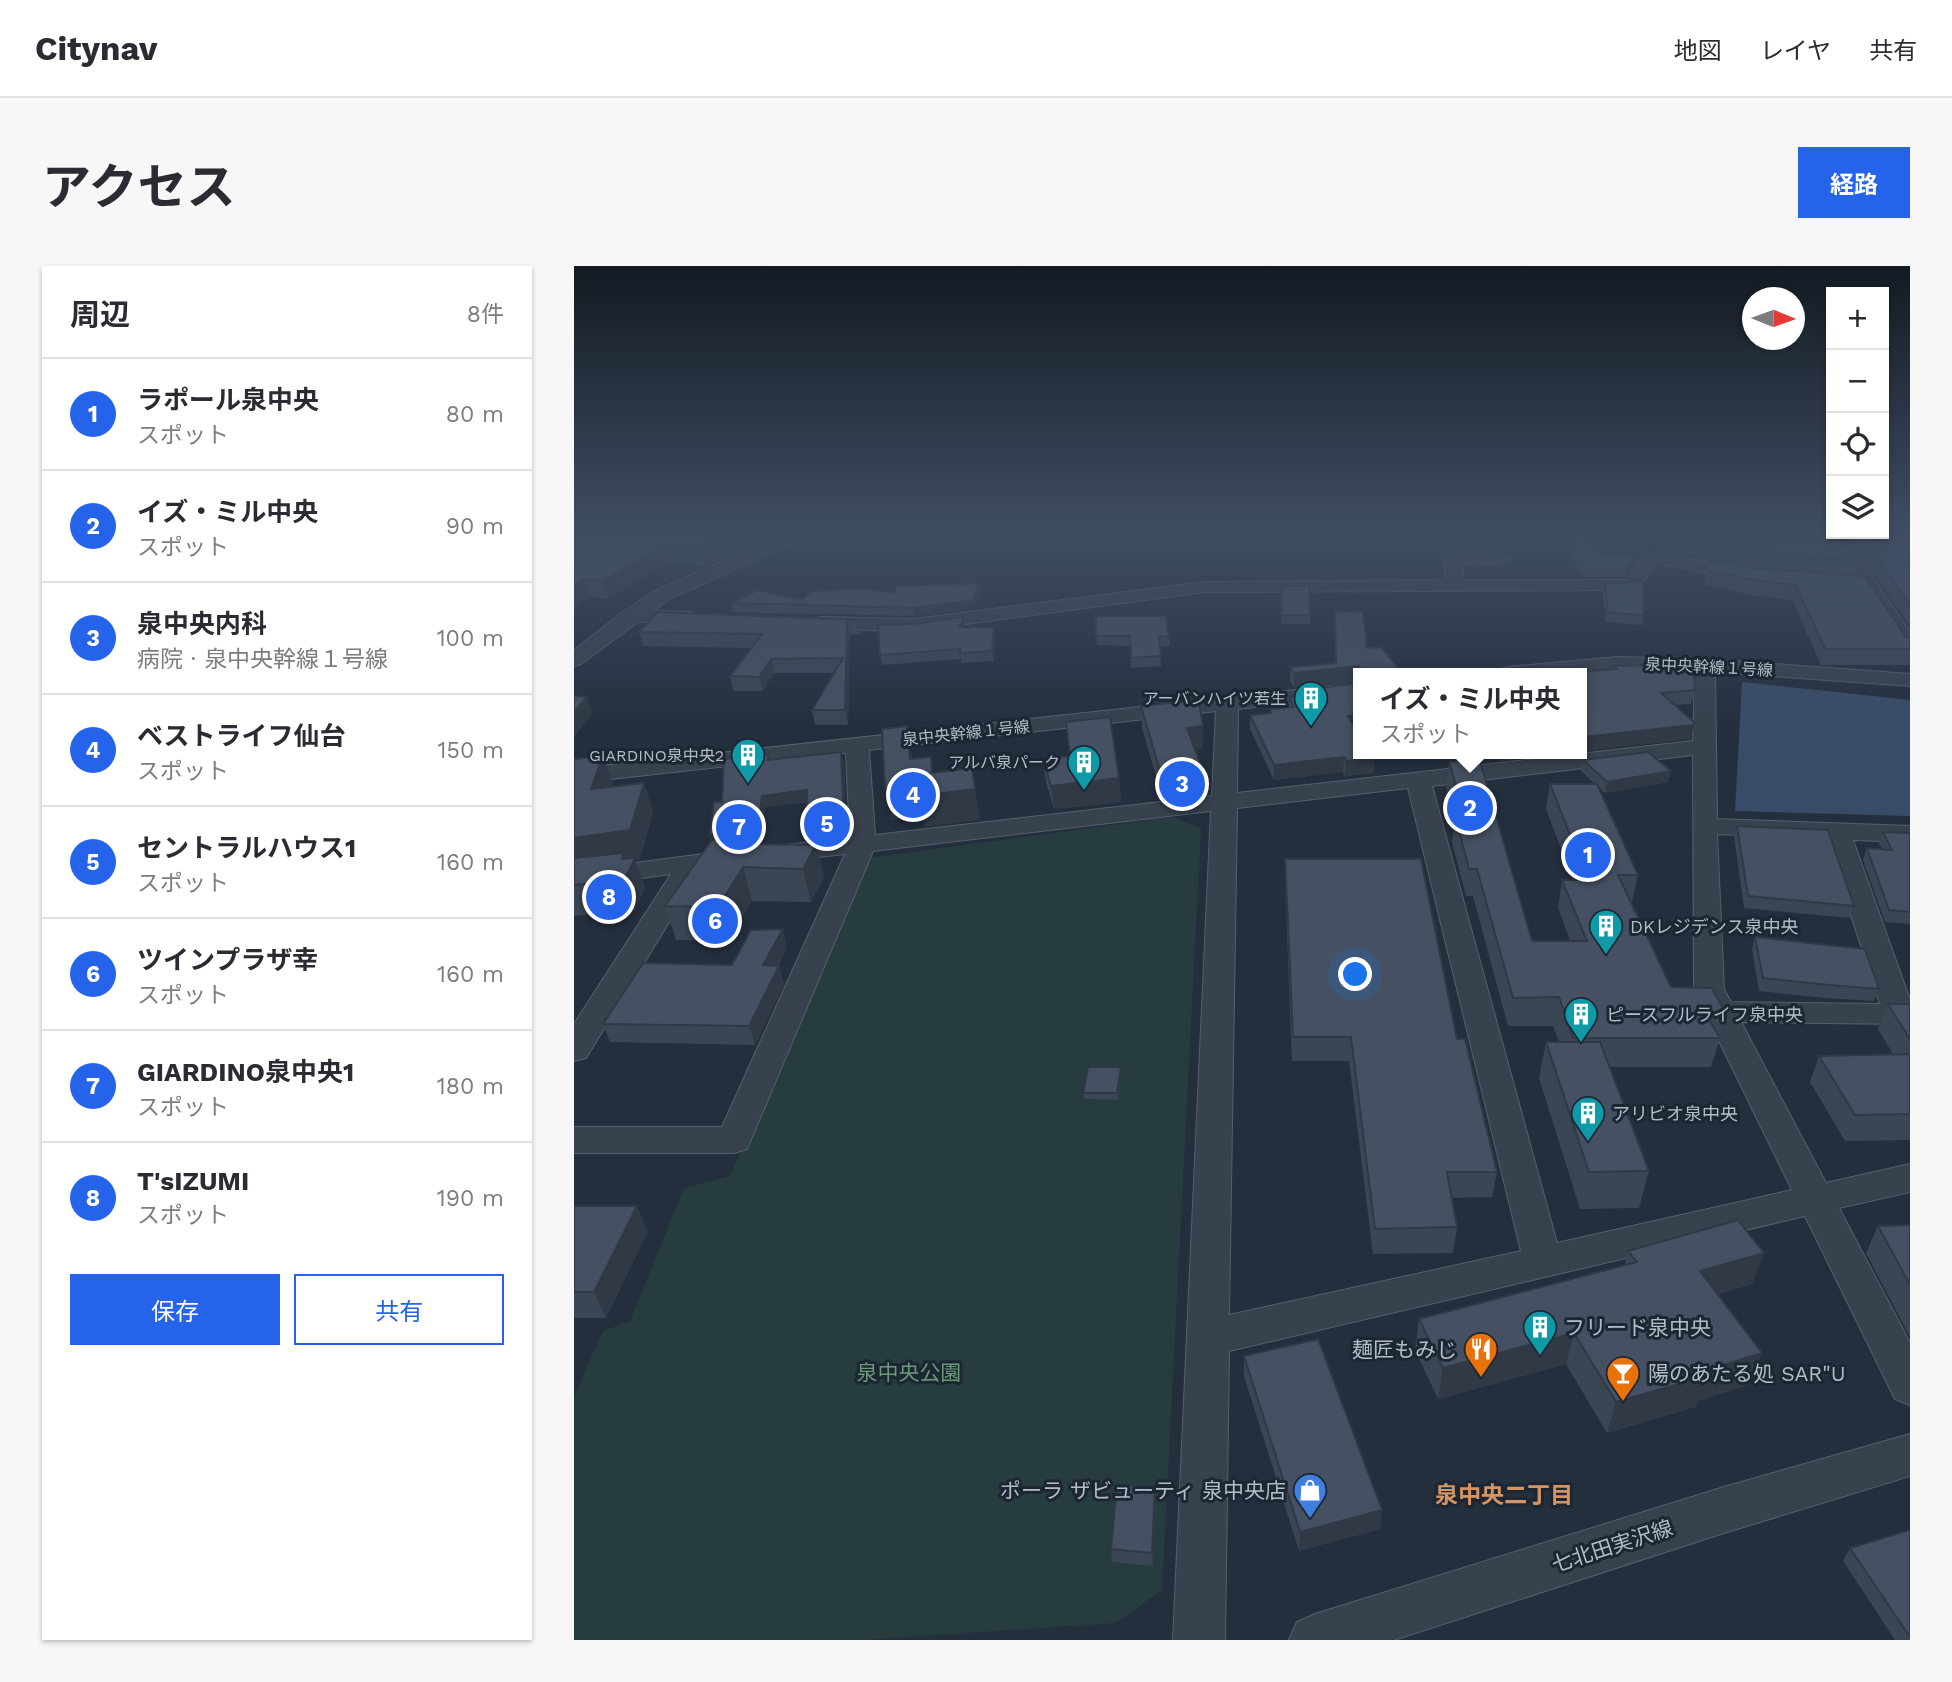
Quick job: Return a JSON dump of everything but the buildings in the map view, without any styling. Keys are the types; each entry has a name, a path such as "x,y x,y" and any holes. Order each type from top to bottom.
{"street":[{"path":"577,655 630,616 660,598"},
{"path":"802,622 914,625 1120,598"},
{"path":"1879,598 1910,647"},
{"path":"630,616 710,619"},
{"name":"泉中央幹線１号線","path":"1563,668 1618,663 1704,665 1910,680"},
{"path":"1704,665 1704,826 1709,990 1910,1386"},
{"name":"泉中央幹線１号線","path":"574,776 1353,690"},
{"path":"1199,1640 1227,705"},
{"path":"574,1140 733,1140 863,844 857,744"},
{"path":"574,879 692,863 1704,747"},
{"path":"1418,780 1543,1262"},
{"path":"1704,826 1910,834"},
{"path":"1720,1012 1905,1014 1837,831"},
{"path":"574,1050 692,863"},
{"path":"1208,1338 1910,1178"},
{"name":"七北田実沢線","path":"1315,1640 1724,1510 1910,1455"}],"green space":[{"name":"泉中央公園","path":"1172,817 1201,828 1162,1590 1116,1623 863,1640 574,1640 574,1396 603,1331 630,1321 684,1188 730,1176 869,858"}],"water":[{"path":"1742,682 1910,700 1910,816 1735,811"}],"place":[{"name":"アーバンハイツ若生","path":"1311,728"},
{"name":"泉中央内科","path":"1182,784"},
{"name":"GIARDINO泉中央2","path":"748,785"},
{"name":"アルバ泉パーク","path":"1084,792"},
{"name":"ベストライフ仙台","path":"913,795"},
{"name":"イズ・ミル中央","path":"1470,808"},
{"name":"セントラルハウス1","path":"827,824"},
{"name":"GIARDINO泉中央1","path":"739,827"},
{"name":"ラポール泉中央","path":"1588,855"},
{"name":"T'sIZUMI","path":"609,897"},
{"name":"ツインプラザ幸","path":"715,921"},
{"name":"DKレジデンス泉中央","path":"1606,956"},
{"name":"ピースフルライフ泉中央","path":"1581,1044"},
{"name":"アリビオ泉中央","path":"1588,1143"},
{"name":"フリード泉中央","path":"1540,1357"},
{"name":"麺匠もみじ","path":"1481,1379"},
{"name":"陽のあたる処 SAR\"U","path":"1623,1403"},
{"name":"ポーラ ザビューティ 泉中央店","path":"1310,1520"}],"district":[{"name":"泉中央二丁目","path":"1504,1495"}]}
